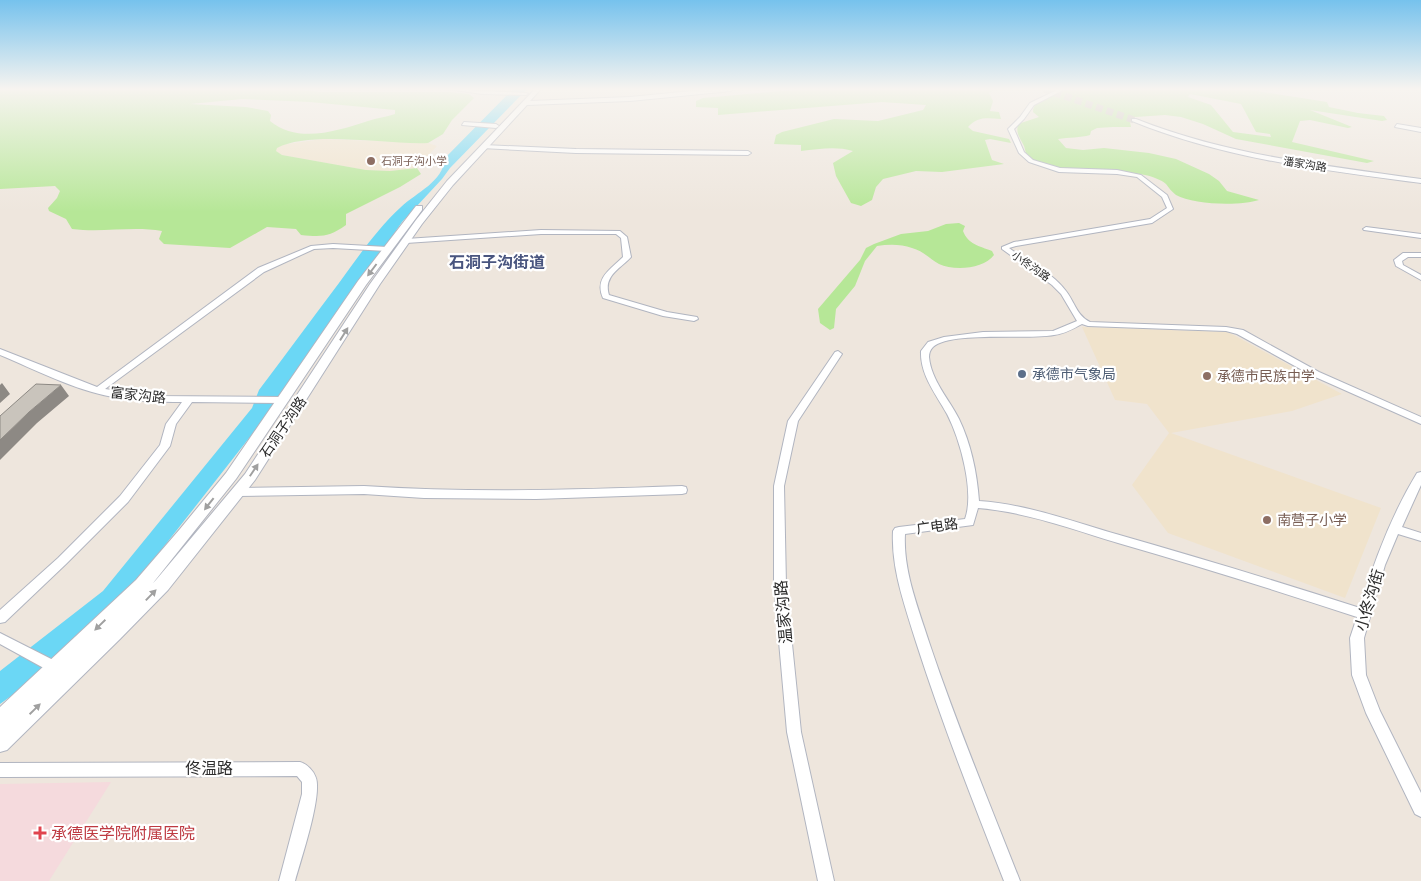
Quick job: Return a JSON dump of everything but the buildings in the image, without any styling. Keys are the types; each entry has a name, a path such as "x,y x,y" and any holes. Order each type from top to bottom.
{"main road":[{"name":"石洞子沟路","path":"0,720 52,666 156,569 231,476 281,400 386,249 436,189 489,130"},
{"name":"石洞子沟路","path":"0,743 114,634 162,585 238,492 406,241 450,183 498,130"},
{"name":"潘家沟路","path":"1158,130 1232,151 1421,181"}],"street":[{"name":"小佟沟路","path":"1011,130 1012,135 1025,157 1044,166 1059,170 1117,172 1142,177 1165,196 1170,209 1145,222 1014,244 1004,248 1038,270 1061,289 1069,299 1076,317 1081,322"},
{"path":"484,147 576,151 748,153"},
{"path":"1366,228 1421,236"},
{"path":"406,241 541,232 618,232 624,238 627,257 604,280 602,287 606,296 694,319"},
{"path":"98,390 256,272 313,247 386,249"},
{"path":"1421,255 1406,254 1398,260 1400,266 1421,278"},
{"path":"1081,322 1088,324 1226,329 1240,332 1316,374 1409,418 1421,421"},
{"name":"广电路","path":"1012,881 932,674 902,575 896,548 898,531 969,522 974,511 974,489 959,432 927,368 926,347 936,341 961,336 1054,333 1081,322"},
{"name":"富家沟路","path":"0,352 112,394 155,399 281,400"},
{"name":"温家沟路","path":"826,881 794,732 780,585 779,486 794,422 838,354"},
{"path":"0,618 62,561 124,499 165,446 171,424 189,399"},
{"name":"小佟沟街","path":"1421,476 1379,565 1357,638 1359,675 1373,713 1421,809"},
{"path":"238,492 364,490 424,494 536,494 682,490"},
{"path":"974,504 1005,506 1031,512 1080,528 1232,571 1364,614"},
{"path":"1395,529 1421,537"},
{"path":"0,638 52,666"},
{"name":"佟温路","path":"0,770 300,769 309,778 310,794 287,881"}],"shaded area":[{"name":"石洞子沟小学","path":"322,139 428,143 437,146 417,168 390,171 366,170 282,155 275,151 281,145"},
{"path":"1082,327 1228,332 1342,394 1292,411 1171,433 1381,508 1345,598 1168,533 1132,485 1169,433 1147,404 1115,400"},
{"name":"承德医学院附属医院","path":"111,782 49,881 0,881 0,784"}],"green space":[{"path":"0,130 287,130 305,134 335,130 445,130 443,134 428,143 329,139 309,140 277,148 276,151 282,155 366,170 390,171 417,168 421,174 400,187 346,214 346,225 335,232 325,235 301,235 296,229 267,227 230,248 164,244 159,239 162,231 140,229 72,229 66,219 49,211 48,208 57,198 60,191 55,186 0,189"},
{"path":"790,130 972,130 1009,139 1011,143 990,139 985,140 992,160 1004,164 942,172 916,171 883,179 876,187 872,200 861,206 851,203 836,176 833,163 853,151 834,148 801,151 801,145 774,144 776,135"},
{"path":"1017,130 1093,130 1090,135 1058,139 1066,148 1083,150 1104,148 1149,153 1176,159 1209,174 1219,181 1227,191 1259,200 1241,203 1205,203 1176,195 1156,178 1133,173 1082,171 1048,166 1035,162 1026,154"},
{"path":"1216,130 1231,130 1233,132 1271,137 1270,134 1256,132 1255,130 1297,130 1292,142 1374,161 1367,163 1236,139"},
{"path":"959,223 965,226 963,231 971,242 992,251 994,255 989,260 976,266 953,268 939,264 920,251 908,247 895,245 877,246 865,261 855,286 836,309 834,328 830,330 820,323 818,309 860,260 866,248 901,234 928,231 946,224"}],"water":[{"path":"472,130 487,130 402,222 272,409 136,582 29,683 0,704 0,671 103,591 252,408 259,390 376,234 401,207 440,174 445,158"}],"place":[{"name":"石洞子沟小学","path":"371,161"},
{"name":"承德市气象局","path":"1022,374"},
{"name":"承德市民族中学","path":"1207,376"},
{"name":"南营子小学","path":"1267,520"},
{"name":"承德医学院附属医院","path":"40,833"}],"district":[{"name":"石洞子沟街道","path":"497,262"}]}
